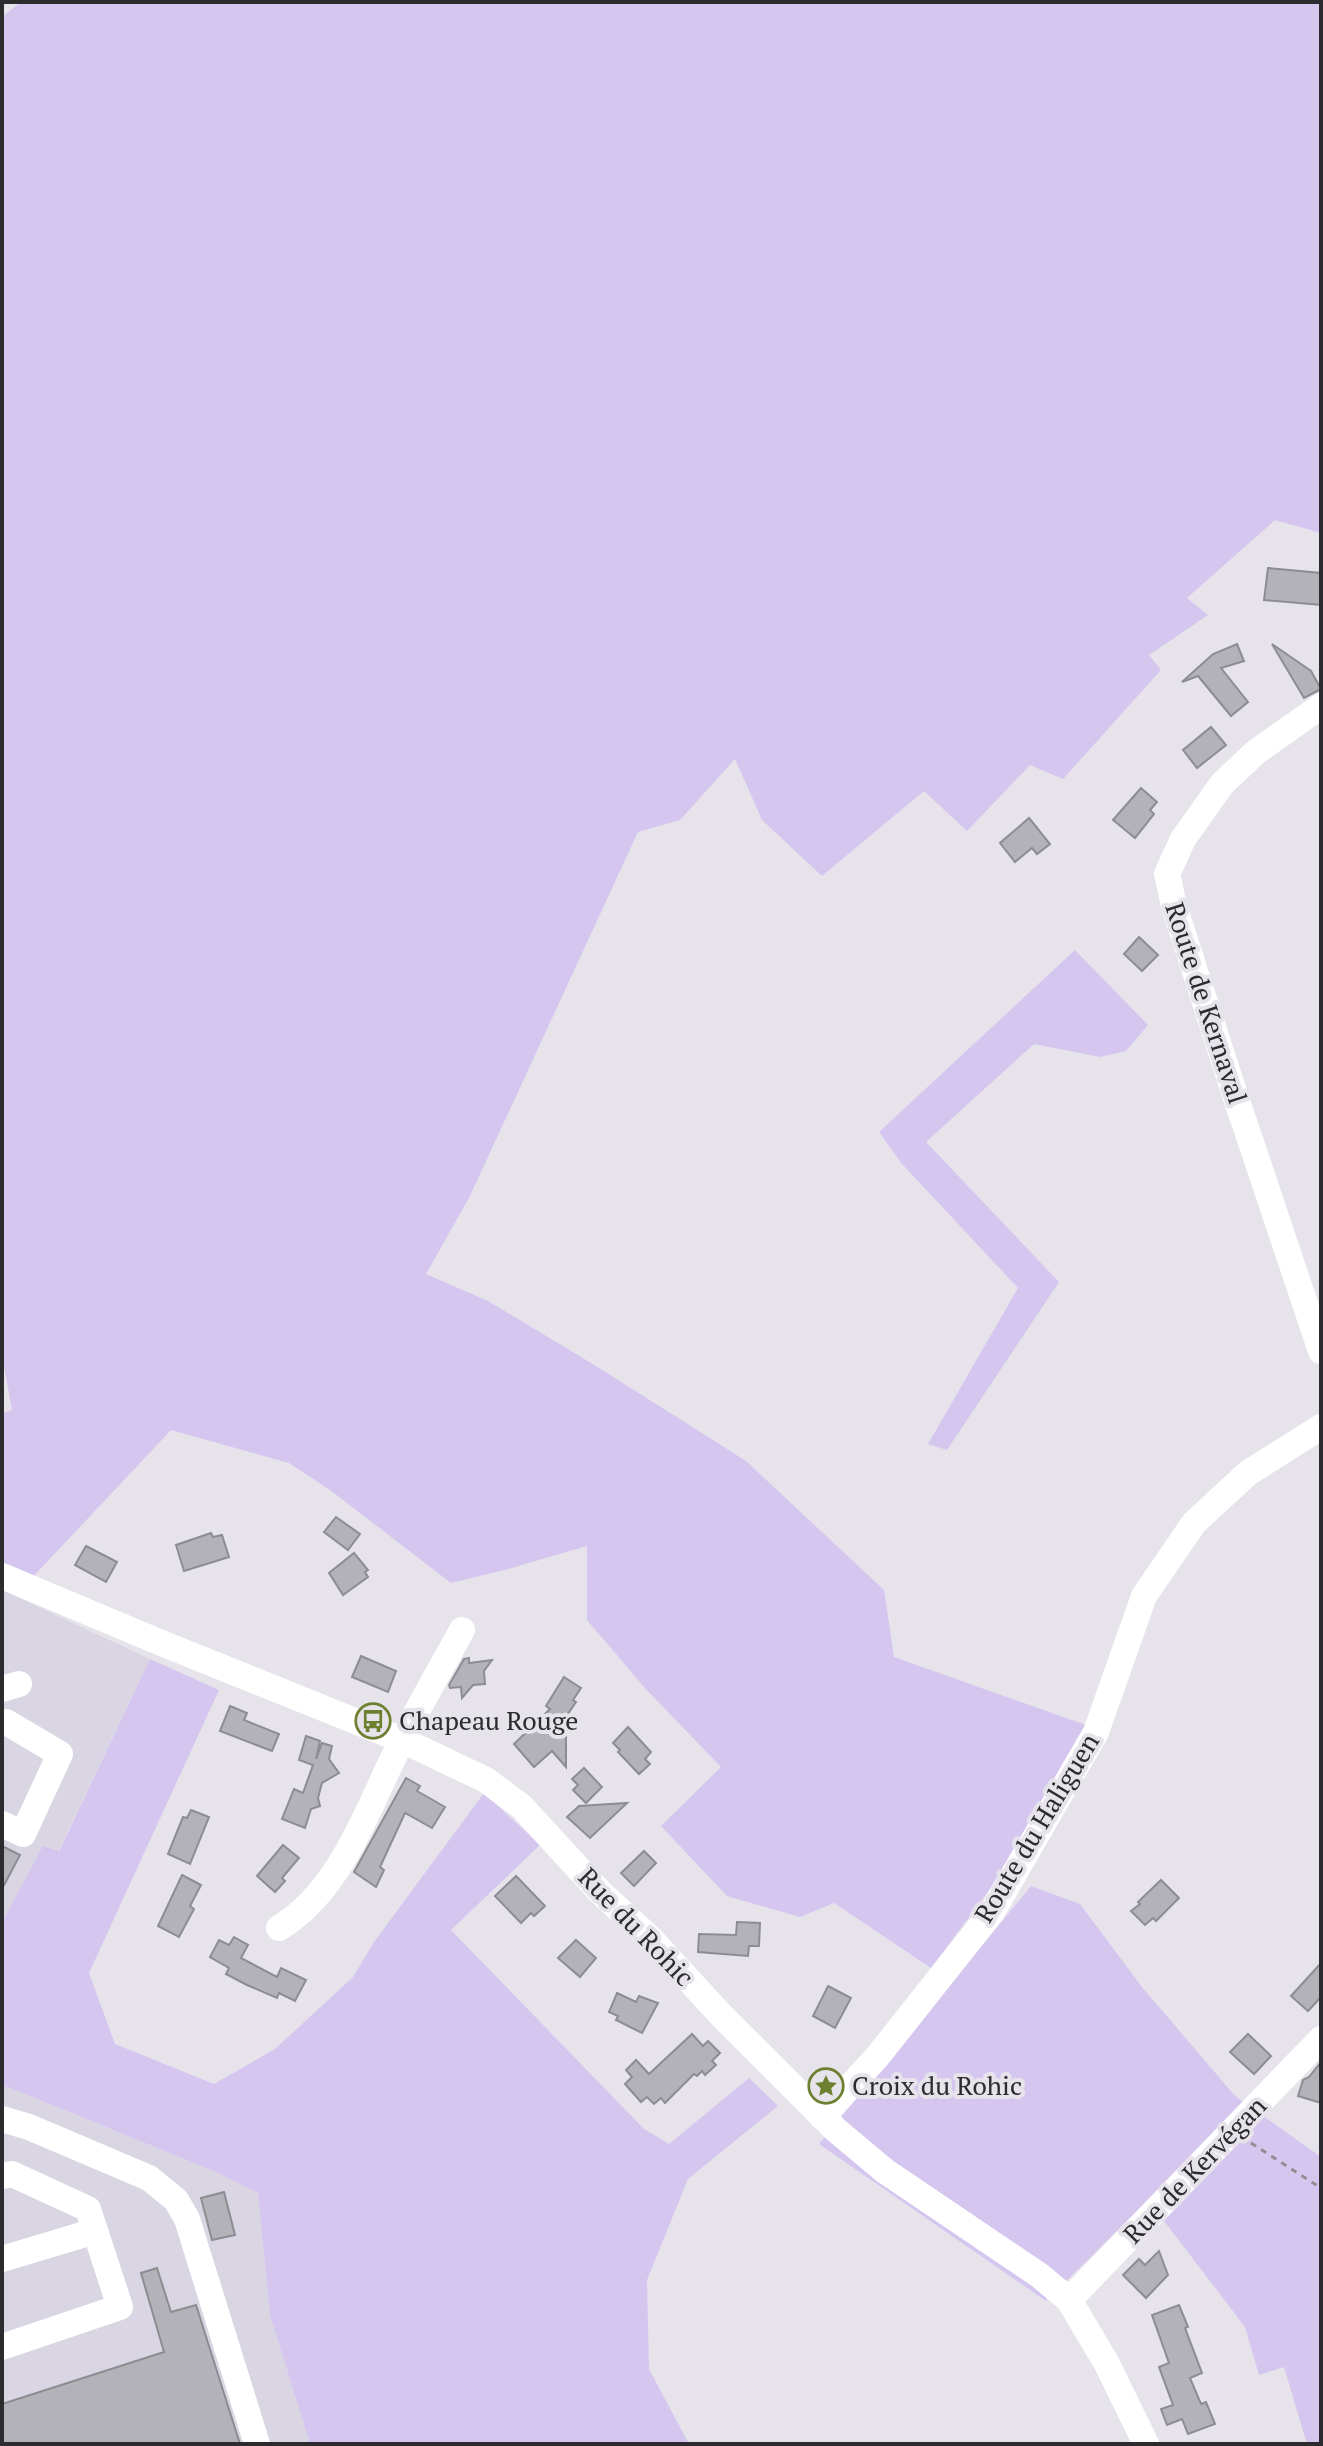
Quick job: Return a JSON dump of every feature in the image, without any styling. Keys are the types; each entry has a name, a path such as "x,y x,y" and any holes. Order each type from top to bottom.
{"street":[{"name":"Route de Kernaval","path":"1321,706 1256,752 1222,784 1183,839 1167,874 1174,906 1234,1092 1321,1351"},
{"name":"Route du Haliguen","path":"822,2117 877,2057 992,1912 1096,1732 1144,1596 1194,1523 1248,1473 1321,1427"},
{"name":"Rue du Rohic","path":"2,1576 402,1740 486,1780 522,1807 600,1892 651,1939 684,1977 822,2117 885,2171 1039,2275 1069,2300 1107,2364 1146,2444"},
{"path":"279,1928 305,1908 329,1880 351,1844 402,1740 462,1630"},
{"path":"2,1723 6,1722 60,1754 23,1834 2,1824"},
{"name":"Rue de Kervégan","path":"1069,2300 1321,2039"},
{"path":"2,2119 29,2127 149,2178 176,2200 187,2219 257,2444"},
{"path":"2,2176 12,2174 88,2209 120,2307 2,2347"},
{"path":"2,2259 95,2231"}],"path":[{"path":"1229,2135 1255,2144 1321,2188"}],"shaded area":[{"path":"21,2 1321,2 1321,533 1275,520 1187,598 1208,615 1149,655 1161,670 1063,779 1030,765 967,831 924,791 822,876 762,820 735,759 680,820 638,832 470,1196 426,1274 488,1301 746,1461 884,1590 894,1657 1086,1725 1007,1866 931,1968 834,1903 800,1917 727,1896 661,1826 721,1767 644,1687 587,1620 587,1546 451,1583 330,1490 289,1463 171,1430 15,1596 2,1590 2,1414 12,1410 2,1355 2,17"},
{"path":"1075,950 1148,1025 1126,1051 1100,1057 1034,1044 926,1142 1059,1282 947,1450 928,1444 1018,1288 902,1164 879,1132"},
{"path":"2,1590 150,1659 58,1851 2,1923"},
{"path":"150,1659 219,1690 89,1973 115,2044 214,2084 275,2049 353,1977 374,1942 484,1793 540,1845 451,1930 644,2129 669,2144 749,2078 778,2106 688,2179 647,2280 649,2369 689,2444 310,2444 270,2315 258,2193 216,2172 2,2087 2,1923 43,1846 59,1851"},
{"path":"1031,1886 1080,1904 1142,1987 1235,2096 1321,2157 1321,2444 1307,2444 1284,2367 1259,2375 1245,2327 1148,2200 1046,2301 819,2144"},
{"path":"2,2087 216,2172 258,2193 270,2315 310,2444 2,2444"}],"building":[{"path":"1268,568 1321,573 1321,605 1264,600"},
{"path":"1237,644 1244,661 1221,668 1248,702 1231,716 1198,676 1182,682 1213,654"},
{"path":"1272,644 1311,671 1321,689 1304,698"},
{"path":"1211,727 1226,745 1197,768 1183,750"},
{"path":"1141,788 1157,802 1150,810 1154,814 1135,838 1113,820"},
{"path":"1029,818 1050,844 1037,854 1032,848 1015,862 1000,843"},
{"path":"1139,937 1158,955 1142,971 1124,954"},
{"path":"336,1517 360,1534 348,1550 324,1532"},
{"path":"211,1533 213,1537 222,1535 229,1557 184,1571 176,1545"},
{"path":"86,1546 117,1562 106,1582 75,1565"},
{"path":"354,1553 368,1570 365,1572 368,1577 343,1595 329,1573"},
{"path":"361,1656 396,1671 388,1692 352,1677"},
{"path":"469,1658 469,1663 492,1660 484,1671 485,1684 473,1685 462,1698 461,1687 450,1688 449,1685 464,1659"},
{"path":"564,1677 581,1688 573,1700 576,1702 559,1727 566,1731 566,1767 552,1751 534,1767 514,1744 550,1709 546,1706"},
{"path":"230,1706 247,1713 244,1720 279,1734 272,1751 220,1731"},
{"path":"628,1727 651,1752 645,1759 650,1764 639,1774 613,1743"},
{"path":"306,1736 320,1741 316,1759 322,1743 332,1746 329,1759 339,1773 322,1783 318,1798 320,1806 311,1809 305,1828 282,1819 294,1789 303,1793 313,1765 299,1760"},
{"path":"584,1768 602,1787 586,1803 573,1790 578,1785 572,1779"},
{"path":"406,1778 420,1786 417,1791 445,1807 432,1828 405,1813 380,1867 384,1870 376,1887 354,1872"},
{"path":"627,1803 590,1838 567,1817 579,1806"},
{"path":"191,1810 209,1817 190,1864 168,1854 183,1817 187,1818"},
{"path":"283,1845 299,1858 275,1892 257,1876"},
{"path":"2,1846 20,1855 2,1889"},
{"path":"644,1851 656,1863 634,1886 621,1873"},
{"path":"182,1875 201,1885 190,1906 194,1909 179,1937 158,1926"},
{"path":"516,1876 545,1906 521,1923 495,1896"},
{"path":"1161,1880 1179,1898 1156,1921 1153,1918 1145,1925 1131,1911"},
{"path":"737,1922 760,1923 759,1946 749,1946 748,1956 698,1952 699,1934 736,1935"},
{"path":"234,1937 248,1945 241,1958 277,1977 281,1968 306,1980 295,2001 279,1993 277,1998 226,1974 229,1968 210,1957 219,1940 229,1945"},
{"path":"576,1940 596,1958 580,1977 558,1958"},
{"path":"1321,1963 1321,1997 1308,2011 1291,1996"},
{"path":"828,1986 851,1998 835,2028 813,2016"},
{"path":"617,1993 636,2002 639,1996 658,2003 642,2033 616,2020 618,2016 609,2012"},
{"path":"692,2034 703,2046 708,2041 720,2053 712,2061 716,2065 705,2075 702,2071 697,2076 694,2074 665,2103 661,2098 654,2104 647,2097 641,2102 625,2084 632,2077 626,2070 636,2060 649,2074"},
{"path":"1248,2034 1271,2056 1254,2074 1230,2052"},
{"path":"1321,2062 1321,2103 1298,2096 1303,2080"},
{"path":"224,2192 235,2235 212,2240 201,2198"},
{"path":"1159,2251 1168,2275 1146,2298 1123,2275 1139,2259 1145,2265"},
{"path":"157,2268 171,2312 196,2305 240,2444 2,2444 2,2404 164,2352 141,2273"},
{"path":"1179,2305 1202,2373 1190,2378 1201,2404 1206,2402 1215,2424 1188,2434 1182,2419 1167,2425 1161,2409 1173,2405 1159,2367 1169,2363 1152,2315"}],"place":[{"name":"Chapeau Rouge","path":"373,1721"},
{"name":"Croix du Rohic","path":"826,2086"}]}
